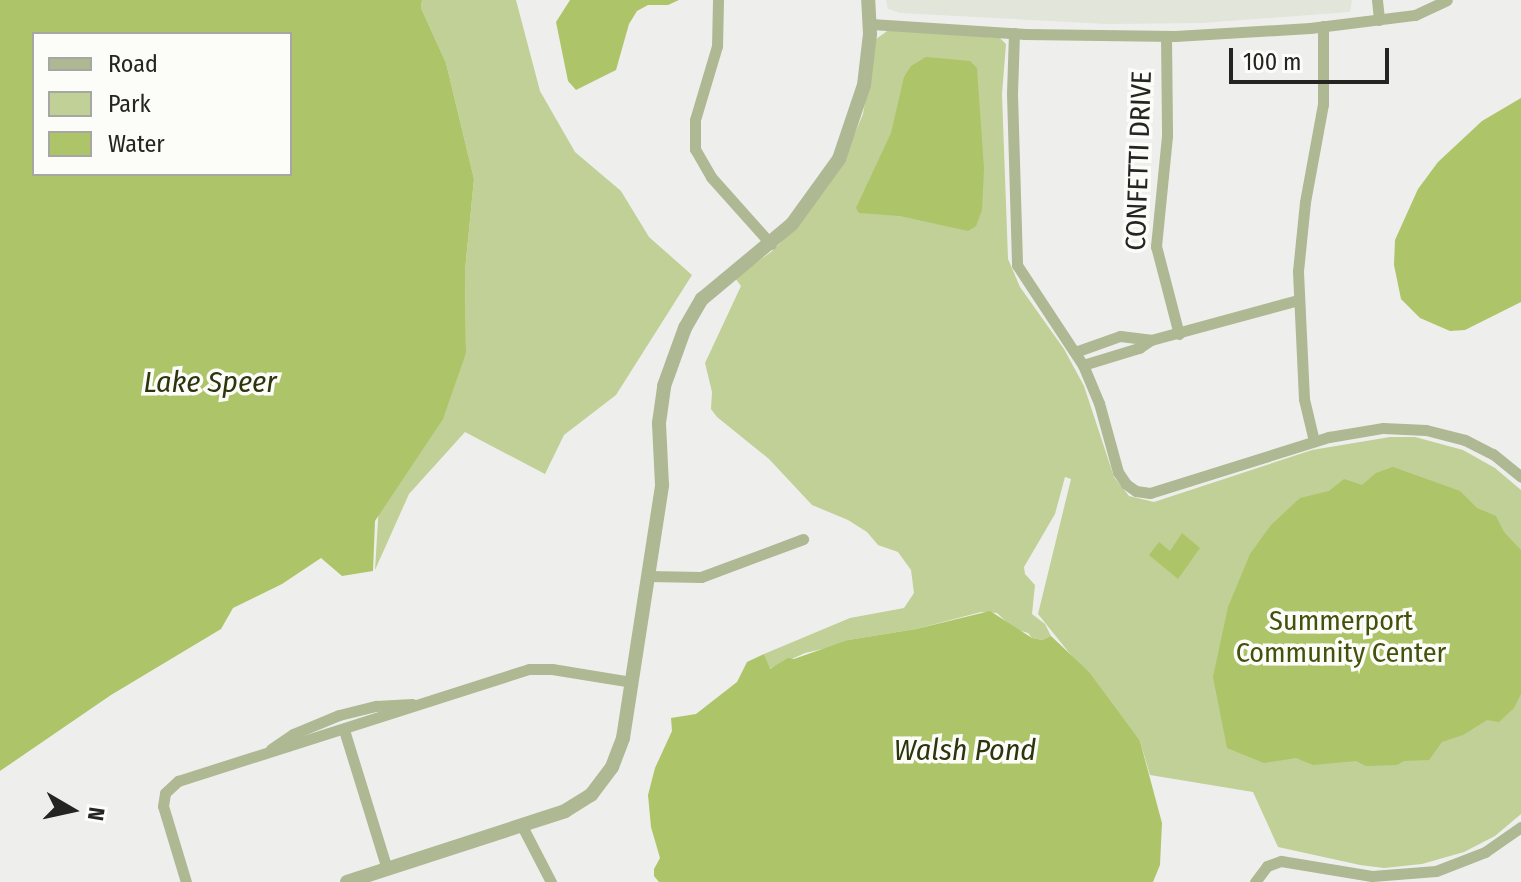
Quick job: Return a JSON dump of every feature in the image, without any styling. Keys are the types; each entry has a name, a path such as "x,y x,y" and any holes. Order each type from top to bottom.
{"street":[{"path":"718,0 717,46 695,120 695,149 711,177 771,244"},
{"path":"347,882 388,876 574,807 606,777 623,738 662,477 660,404 681,338 696,308 709,291 771,244 810,203 844,148 862,96 871,24 868,0"},
{"path":"1377,0 1379,20"},
{"path":"871,24 1014,33 1166,36 1379,20 1422,13 1447,0"},
{"path":"1314,441 1304,399 1298,300 1300,238 1323,104 1323,26"},
{"path":"1014,33 1012,94 1016,258 1024,278 1083,365 1099,403 1118,472 1136,491 1156,491 1314,441 1370,429 1426,430 1479,446 1521,477"},
{"name":"CONFETTI DRIVE","path":"1166,36 1167,136 1156,246 1179,334"},
{"path":"1075,352 1120,336 1151,340 1179,334 1298,300"},
{"path":"1083,365 1139,348 1151,340"},
{"path":"648,576 677,579 701,577 803,539"},
{"path":"186,882 164,812 166,791 178,781 535,668 631,682"},
{"path":"267,752 293,734 339,715 376,706 418,704"},
{"path":"344,730 388,876"},
{"path":"522,826 551,882"},
{"path":"1255,882 1267,866 1281,861 1381,877 1436,871 1485,852 1521,827"}],"shaded area":[{"path":"886,0 1352,0 1350,12 1201,23 1107,24 900,13 888,9"}],"green space":[{"path":"422,0 516,0 540,91 575,152 621,191 649,237 692,275 616,395 564,435 545,474 465,432 409,494 375,570 379,504 466,353 465,271 474,179 446,63 421,8"},
{"name":"Summerport Community Center","path":"890,29 1000,38 1006,44 1002,94 1008,259 1020,287 1064,349 1084,386 1114,477 1129,496 1154,502 1312,450 1390,437 1415,437 1463,450 1495,468 1521,490 1521,814 1495,836 1464,852 1422,864 1384,868 1360,865 1278,847 1253,792 1150,775 1140,741 1038,614 1071,479 1065,477 1055,514 1024,567 1025,574 1035,585 1032,614 1045,624 1051,636 1042,640 1032,638 1028,633 1014,629 997,613 981,612 916,629 848,640 840,645 805,653 769,669 764,654 850,618 904,608 914,593 911,570 898,552 878,545 867,532 848,520 812,505 769,459 717,417 711,409 712,392 705,363 741,286 735,278 771,252 800,224 842,164 863,114 876,39"}],"water":[{"name":"Lake Speer","path":"0,0 422,0 421,8 446,63 474,179 465,271 466,353 443,419 375,521 373,571 342,576 321,558 282,584 233,608 221,629 111,695 0,771"},
{"path":"570,0 679,0 668,5 648,5 637,11 629,24 616,70 576,90 568,81 556,22"},
{"path":"926,57 970,61 977,68 984,169 982,210 976,226 968,231 900,216 859,213 856,208 891,133 904,77 911,66"},
{"path":"1521,98 1521,302 1465,330 1450,331 1420,318 1401,299 1394,265 1395,240 1418,189 1438,162 1482,121"},
{"path":"1393,467 1460,491 1477,508 1496,516 1504,532 1521,550 1521,694 1514,708 1499,722 1487,720 1463,735 1442,742 1429,760 1404,761 1397,765 1366,766 1356,761 1313,765 1296,758 1264,763 1227,748 1213,677 1228,607 1250,554 1271,525 1300,498 1329,491 1344,479 1362,485 1376,473"},
{"path":"1182,533 1200,548 1178,579 1149,555 1159,542 1170,551"},
{"name":"Walsh Pond","path":"990,611 1032,638 1042,640 1051,636 1089,672 1140,741 1162,823 1160,865 1153,882 659,882 654,876 660,858 651,827 648,795 655,768 672,731 671,718 696,714 737,682 747,662 764,654 770,669 788,658 794,659 848,640 916,629"}]}
